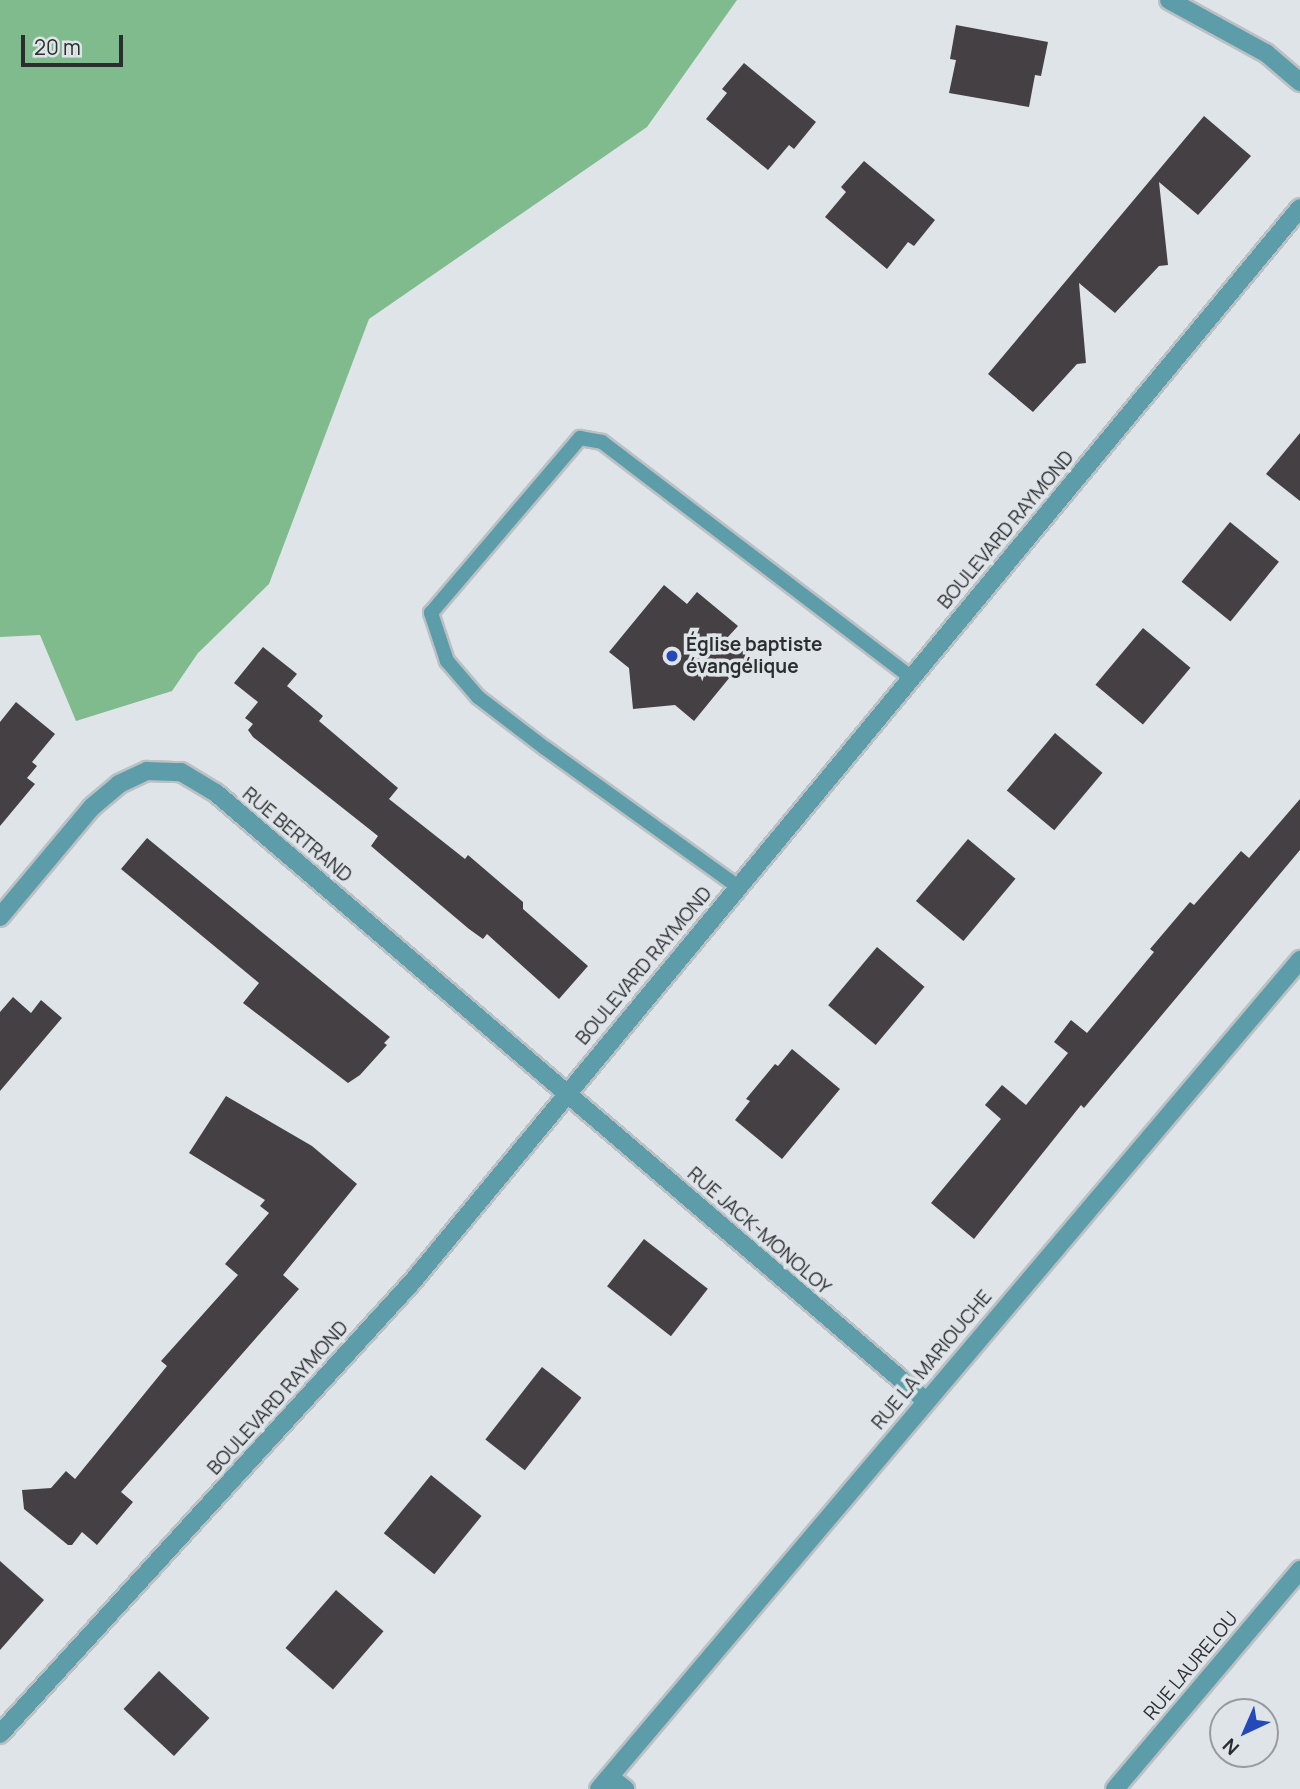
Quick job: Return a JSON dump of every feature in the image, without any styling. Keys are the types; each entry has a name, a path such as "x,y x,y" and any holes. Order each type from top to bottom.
{"street":[{"path":"1169,0 1266,53 1300,82"},
{"name":"BOULEVARD RAYMOND","path":"0,1734 413,1281 1300,208"},
{"name":"RUE BERTRAND","path":"0,917 92,807 119,784 147,771 181,772 216,793 566,1093"},
{"name":"RUE LA MARIOUCHE","path":"612,1785 925,1400 1300,960"},
{"name":"RUE JACK-MONOLOY","path":"566,1093 925,1400"},
{"name":"RUE LAURELOU","path":"1115,1789 1300,1570"}],"lane":[{"path":"737,886 478,697 447,661 431,613 580,438 602,442 911,677"}],"green space":[{"path":"0,0 737,0 647,127 369,319 269,584 198,653 172,691 76,721 40,635 0,637"}],"building":[{"path":"956,25 1048,42 1041,76 1035,75 1029,107 949,93 956,60 950,59"},
{"path":"744,63 816,122 794,149 789,145 768,170 706,119 727,93 722,89"},
{"path":"1204,116 1251,156 1198,215 1159,182 1168,265 1159,266 1115,313 1079,283 1086,363 1077,364 1033,412 988,374"},
{"path":"864,161 935,220 914,246 908,242 887,269 825,217 846,192 841,187"},
{"path":"1300,433 1300,501 1266,474"},
{"path":"1230,522 1279,562 1231,621 1182,582"},
{"path":"664,585 687,604 697,592 738,626 727,638 748,655 694,721 675,705 633,709 629,668 609,652"},
{"path":"1143,628 1190,668 1143,725 1095,685"},
{"path":"263,647 297,674 287,686 323,716 319,721 398,788 389,799 465,859 468,855 523,902 523,909 588,966 559,999 487,934 483,939 469,929 371,846 378,836 253,737 248,730 253,724 245,718 258,702 234,683"},
{"path":"16,702 55,734 32,762 37,766 27,778 35,784 0,826 0,722"},
{"path":"1055,733 1102,773 1054,830 1007,790"},
{"path":"1300,799 1300,850 1084,1108 1081,1105 974,1239 931,1203 1001,1119 985,1105 1002,1085 1026,1105 1068,1053 1054,1042 1071,1020 1087,1033 1154,952 1150,949 1190,902 1194,905 1241,851 1249,858"},
{"path":"147,838 390,1037 384,1043 387,1045 360,1075 348,1083 243,1003 259,983 121,869"},
{"path":"968,839 1015,879 963,941 916,901"},
{"path":"877,947 924,987 876,1045 828,1005"},
{"path":"13,997 31,1013 41,1000 62,1018 0,1091 0,1012"},
{"path":"792,1049 840,1089 782,1159 735,1120 750,1101 746,1099 775,1064 778,1066"},
{"path":"226,1096 312,1146 357,1184 283,1275 299,1289 121,1492 133,1502 97,1545 82,1532 72,1545 68,1545 24,1509 22,1490 51,1488 66,1471 75,1479 167,1366 161,1361 238,1275 225,1264 269,1213 260,1206 265,1200 189,1153"},
{"path":"644,1239 708,1289 671,1336 607,1286"},
{"path":"542,1367 581,1398 525,1470 485,1439"},
{"path":"431,1475 482,1516 434,1574 384,1533"},
{"path":"0,1561 44,1600 0,1650"},
{"path":"336,1590 384,1631 333,1689 285,1648"},
{"path":"159,1671 209,1718 174,1756 124,1709"}],"place":[{"name":"Église baptiste évangélique","path":"672,656"}]}
